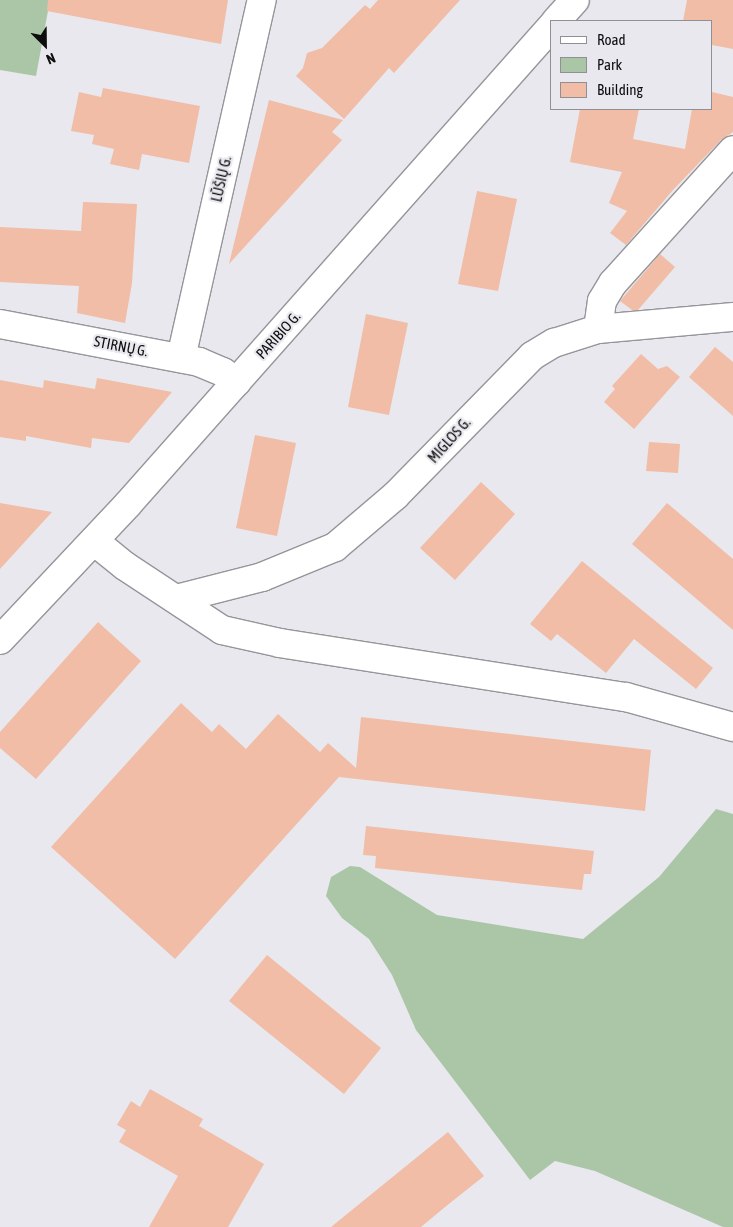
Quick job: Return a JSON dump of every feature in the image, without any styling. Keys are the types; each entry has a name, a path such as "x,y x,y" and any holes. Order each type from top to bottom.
{"street":[{"name":"LŪŠIŲ G.","path":"181,358 262,0"},
{"path":"557,20 575,0"},
{"name":"PARIBIO G.","path":"0,640 94,540 550,28"},
{"path":"598,329 602,301 613,283 733,150"},
{"name":"MIGLOS G.","path":"176,599 262,577 335,547 395,496 532,356 576,334 598,329 733,317"},
{"name":"STIRNŲ G.","path":"0,324 181,358 215,368 236,382"},
{"path":"94,540 125,566 222,630 280,643 626,697 733,727"}],"green space":[{"path":"0,0 50,0 36,76 0,70"},
{"path":"716,809 733,814 733,1227 723,1227 595,1171 555,1161 530,1180 416,1030 392,975 369,939 342,918 326,896 331,877 350,866 360,867 437,915 583,939 659,877"}],"building":[{"path":"48,0 228,0 221,44 47,11"},
{"path":"378,0 460,0 394,73 389,68 344,119 296,76 303,68 307,53 322,48 365,5 370,9"},
{"path":"687,0 733,0 733,49 713,45 713,20 683,20"},
{"path":"103,88 200,106 189,163 142,154 139,170 110,164 114,149 92,144 94,135 71,131 79,92 101,97"},
{"path":"713,92 733,97 733,132 721,140 673,190 626,245 610,233 627,211 609,203 622,172 570,162 580,110 639,110 633,139 685,149 692,110 713,110"},
{"path":"269,100 343,120 332,132 342,140 229,264"},
{"path":"477,191 517,199 498,291 458,284"},
{"path":"83,202 137,204 132,283 125,323 77,313 79,286 0,282 0,227 81,231"},
{"path":"660,254 675,267 638,310 632,310 620,301"},
{"path":"366,314 408,323 389,415 348,407"},
{"path":"715,347 733,362 733,416 689,377"},
{"path":"641,354 658,369 667,366 680,377 634,429 604,402 615,389 612,386"},
{"path":"97,378 172,392 129,443 92,438 91,448 26,436 26,441 0,437 0,380 43,388 44,380 95,389"},
{"path":"255,435 296,443 277,536 236,528"},
{"path":"649,442 680,444 678,473 646,471"},
{"path":"481,482 515,514 455,580 420,548"},
{"path":"0,503 52,512 0,569"},
{"path":"667,503 733,559 733,630 632,544"},
{"path":"582,561 713,668 696,689 634,639 606,673 557,634 551,641 530,624"},
{"path":"98,622 141,661 36,779 0,748 0,732"},
{"path":"181,703 212,732 219,724 246,749 278,714 320,752 328,743 356,768 361,717 651,750 645,811 339,777 175,959 51,847"},
{"path":"366,826 594,851 591,874 584,874 582,890 375,868 376,856 363,855"},
{"path":"267,955 381,1048 344,1094 229,1001"},
{"path":"150,1089 203,1119 199,1126 264,1164 228,1227 149,1227 178,1176 119,1142 126,1130 117,1125 131,1101 140,1107"},
{"path":"448,1132 484,1176 421,1227 331,1227"}]}
